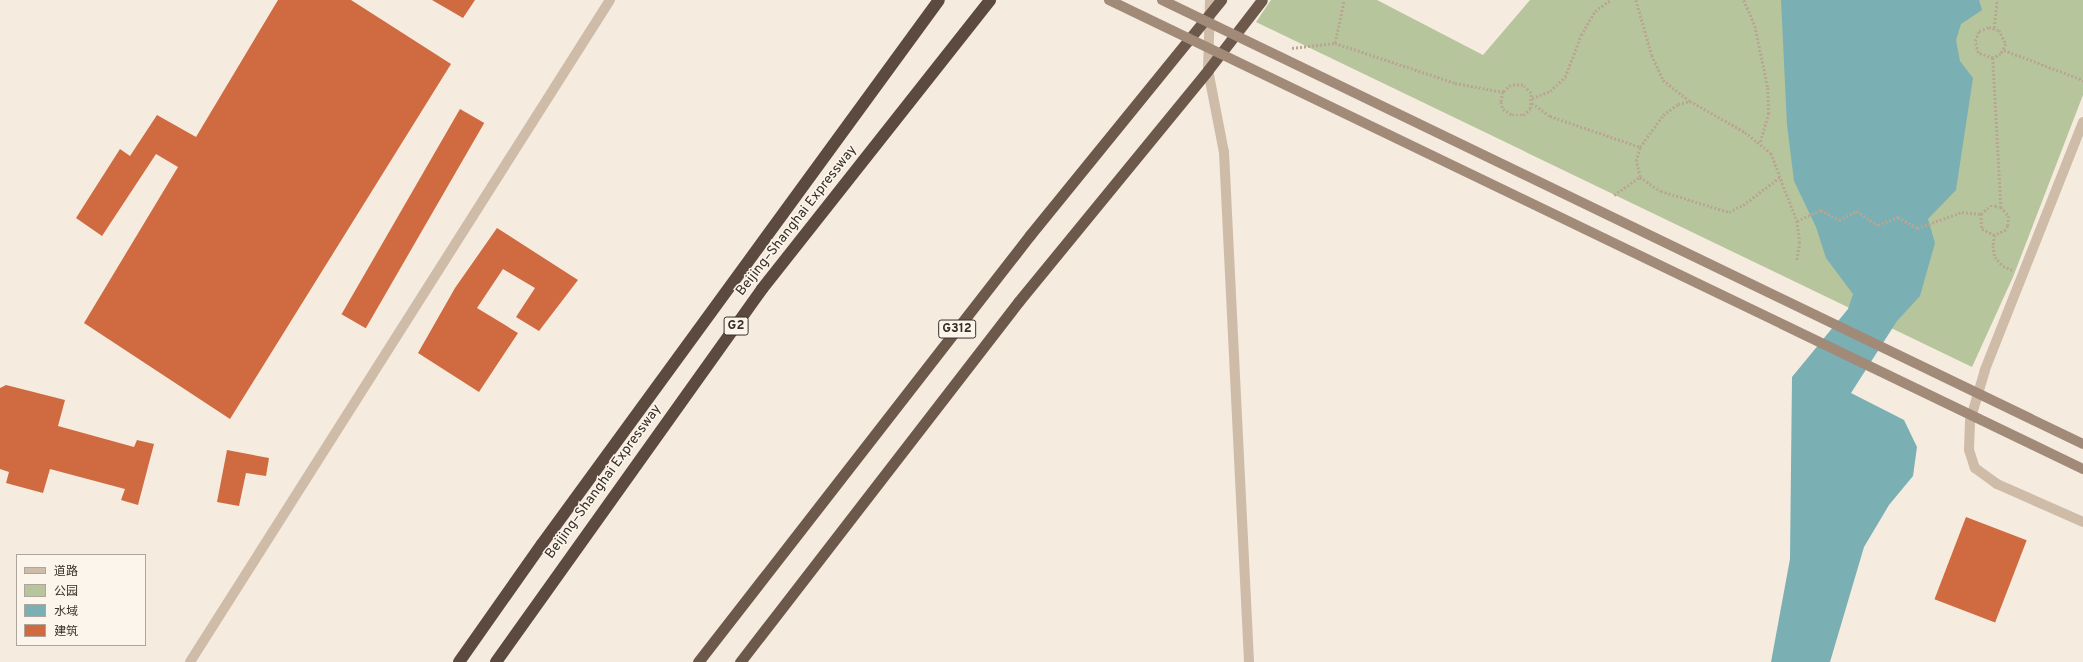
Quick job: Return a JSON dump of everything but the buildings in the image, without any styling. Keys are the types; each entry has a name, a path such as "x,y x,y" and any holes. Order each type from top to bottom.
{"highway":[{"name":"Beijing–Shanghai Expressway","path":"459,662 546,538 939,0"},
{"name":"Beijing–Shanghai Expressway","path":"496,662 762,289 990,0"},
{"name":"G312","path":"698,662 1030,235 1221,0"},
{"name":"G312","path":"740,662 1019,301 1208,70 1262,0"}],"main road":[{"path":"1109,0 2083,469"},
{"path":"1162,0 2083,444"}],"street":[{"path":"190,662 610,0"},
{"path":"1210,0 1211,13 1208,70 1224,152 1249,662"},
{"path":"2083,122 1983,377 1970,420 1969,450 1975,468 1997,484 2083,522"}],"path":[{"path":"1335,43 1344,0"},
{"path":"1532,98 1550,91 1565,77 1581,35 1595,11 1611,0"},
{"path":"1636,0 1652,55 1663,80 1690,101 1745,132 1771,153 1797,221 1800,242 1797,262"},
{"path":"1744,0 1755,26 1768,88 1769,113 1760,144"},
{"path":"1994,28 1997,0"},
{"path":"1993,58 2004,50 2005,39 1994,28"},
{"path":"1993,58 1978,53 1975,41 1979,31 1994,28"},
{"path":"1292,48 1335,43 1455,83 1503,92"},
{"path":"2004,50 2083,80"},
{"path":"1981,214 1982,229 1995,235 2006,230 2009,221 2001,207 1993,58"},
{"path":"1518,84 1528,88 1532,98 1532,103 1523,115 1512,115 1503,109 1500,102 1503,92 1511,85 1518,84"},
{"path":"1690,101 1678,104 1663,115 1640,147 1636,161 1640,177 1661,190 1729,212 1743,205 1780,176"},
{"path":"1532,103 1550,116 1640,147"},
{"path":"1614,195 1640,177"},
{"path":"1797,221 1821,210 1839,220 1857,211 1878,225 1898,217 1916,228 1933,220 1962,212 1981,214 1990,206 2001,207"},
{"path":"1995,235 1993,246 1995,257 2003,266 2023,274"}],"green space":[{"path":"1271,0 1377,0 1483,55 1530,0 2083,0 2083,95 2013,277 1972,367 1256,22"}],"water":[{"path":"1781,0 1979,0 1982,10 1961,24 1956,40 1960,61 1973,78 1956,190 1928,219 1935,243 1920,296 1897,321 1851,393 1904,420 1917,447 1913,476 1889,505 1864,547 1830,662 1771,662 1790,559 1792,377 1848,309 1853,294 1826,258 1816,227 1794,181 1787,125"}]}
